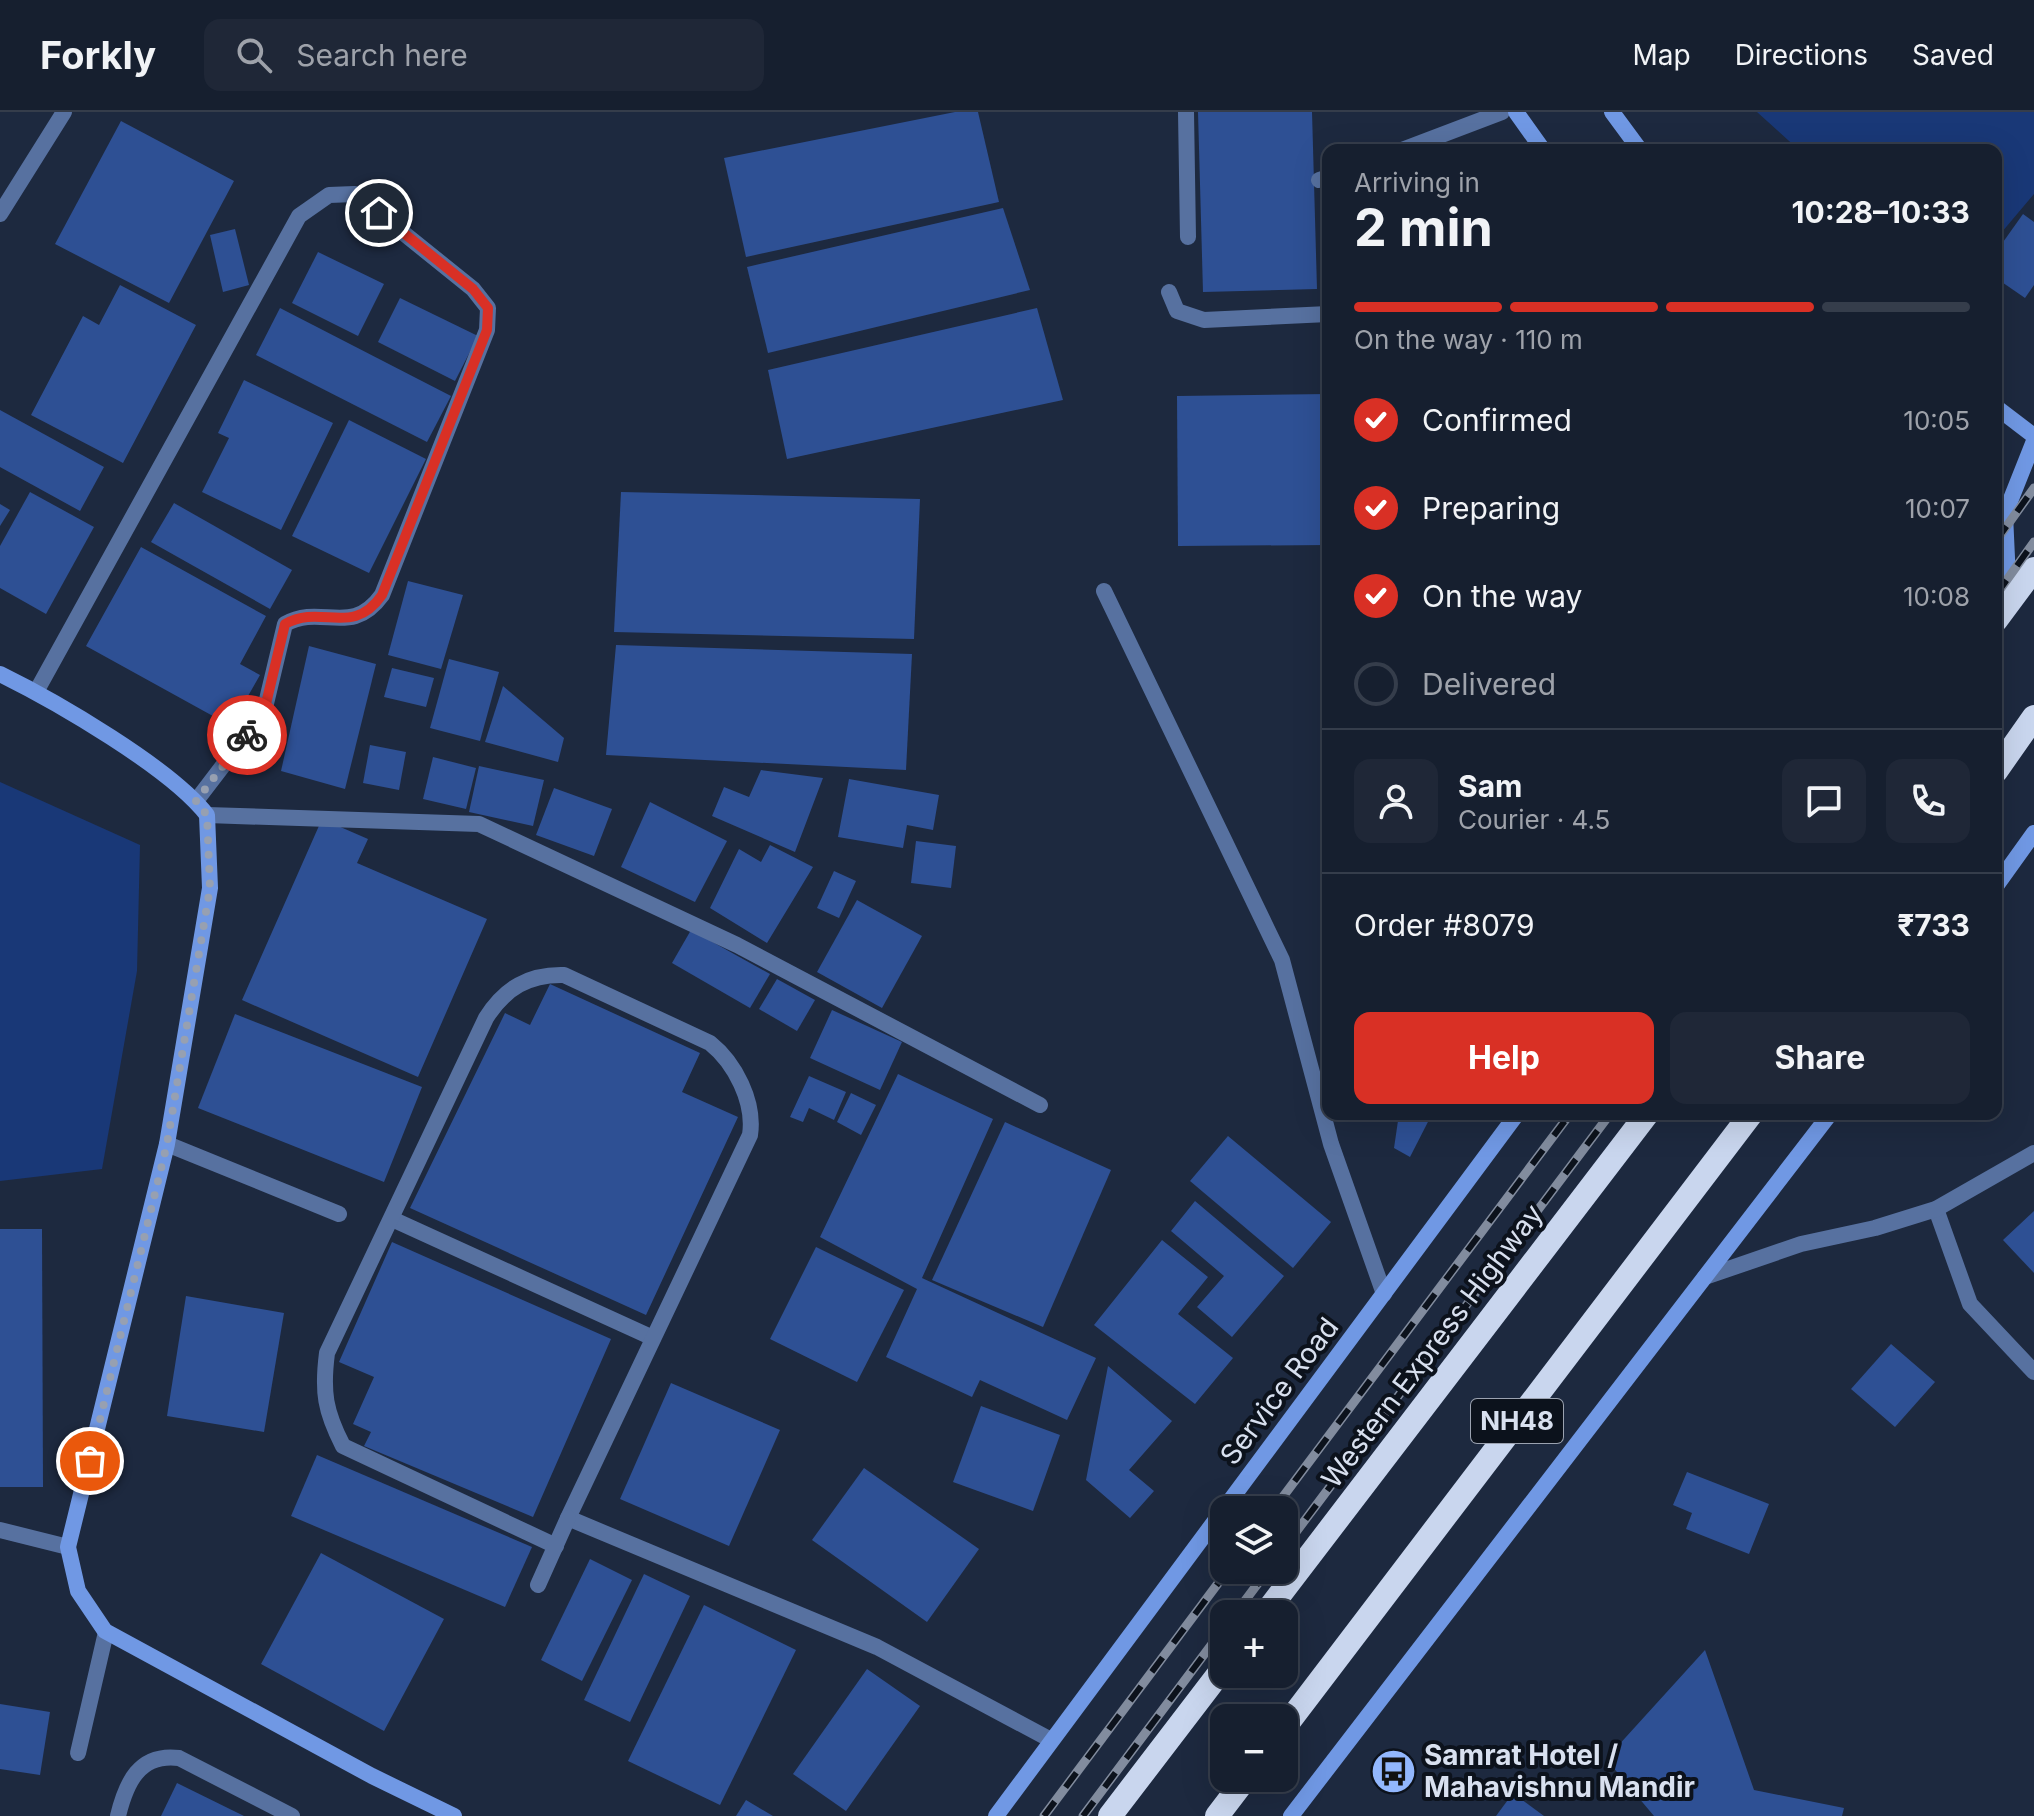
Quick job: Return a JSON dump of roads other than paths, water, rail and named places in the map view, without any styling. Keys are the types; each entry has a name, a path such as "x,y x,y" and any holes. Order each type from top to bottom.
{"highway":[{"path":"2002,611 2034,569"},
{"path":"2002,762 2034,717"},
{"name":"Western Express Highway","path":"1276,1600 1642,1120"},
{"name":"NH48","path":"1298,1710 1746,1120"},
{"path":"1110,1816 1210,1685"},
{"path":"1217,1816 1235,1792"}],"main road":[{"path":"1516,112 1539,144"},
{"path":"1612,112 1636,144"},
{"path":"2002,412 2034,439 2002,508"},
{"path":"0,674 36,692 175,782 207,815 210,888 167,1144 68,1547 78,1591 106,1632 427,1810 454,1816"},
{"path":"2002,878 2034,833"},
{"name":"Service Road","path":"996,1816 1513,1120"},
{"path":"1291,1816 1825,1120"}],"street":[{"path":"0,214 64,112"},
{"path":"1186,112 1188,237"},
{"path":"1418,144 1502,112"},
{"path":"36,692 299,216 329,195 355,194 473,289 488,308 487,330 382,595 370,613 350,618 299,616 285,624 264,712 196,801"},
{"path":"1169,292 1177,311 1204,320 1322,314"},
{"path":"1104,591 1282,960 1322,1110"},
{"path":"207,815 479,824 737,945 1040,1105"},
{"path":"538,1585 750,1135 752,1119 749,1101 722,1053 710,1043 564,975 544,974 523,980 497,1001 327,1353 323,1385 329,1418 343,1446 556,1546"},
{"path":"1325,1120 1384,1294"},
{"path":"167,1144 339,1214"},
{"path":"1705,1277 1801,1244 1875,1228 1936,1209 2034,1153"},
{"path":"1936,1209 1970,1304 2034,1372"},
{"path":"392,1219 653,1338"},
{"path":"568,1518 877,1647 1051,1740"},
{"path":"0,1530 68,1547"},
{"path":"78,1753 106,1632"},
{"path":"118,1816 127,1782 141,1767 167,1757 179,1758 292,1816"}],"railway":[{"path":"2002,533 2034,488"},
{"path":"2002,587 2034,542"},
{"path":"1284,1496 1566,1120"},
{"path":"1298,1529 1605,1120"},
{"path":"1044,1816 1218,1584"},
{"path":"1246,1600 1258,1584"},
{"path":"1083,1816 1210,1647"}],"place":[{"name":"Samrat Hotel / Mahavishnu Mandir","path":"1393,1771"}]}
